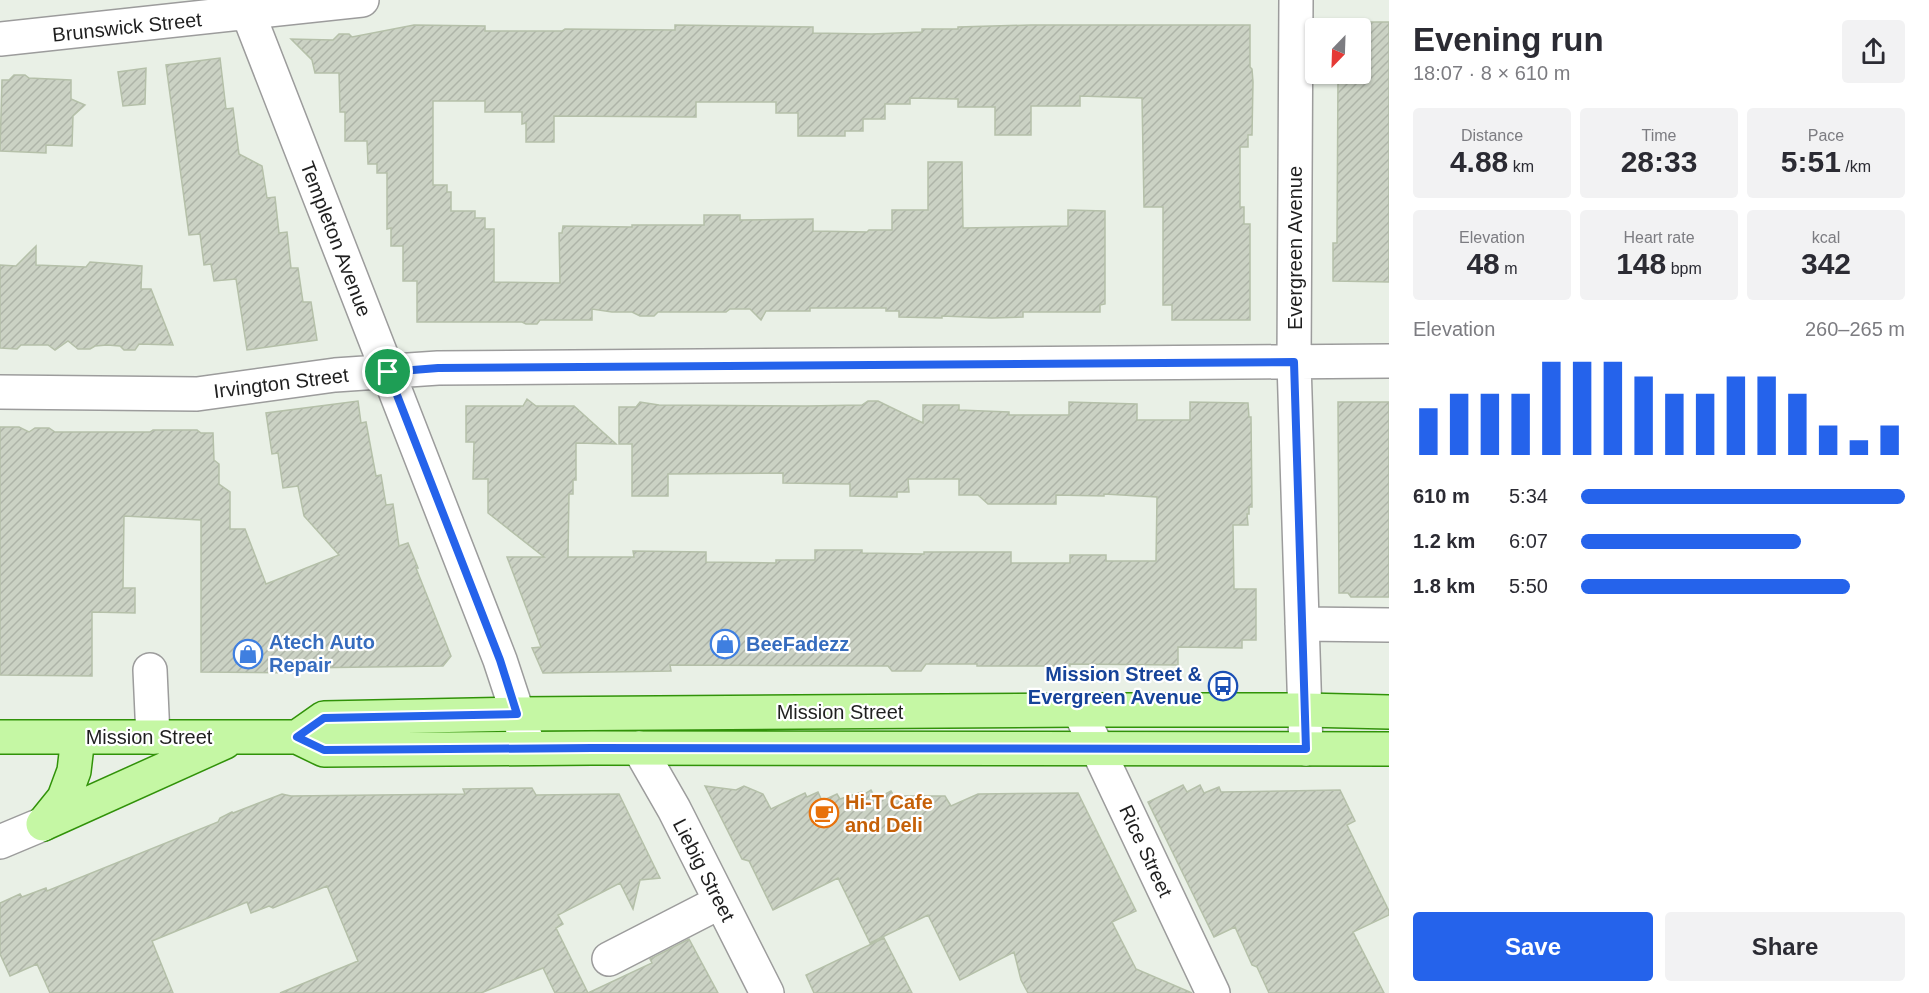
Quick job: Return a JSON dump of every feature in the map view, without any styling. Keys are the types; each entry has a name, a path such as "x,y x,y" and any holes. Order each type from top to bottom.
{"main road":[{"name":"Mission Street","path":"297,737 324,718 517,714 1079,710 1389,712"},
{"name":"Mission Street","path":"0,737 297,737 324,750 529,748 1389,749"},
{"path":"43,824 64,798 74,771 78,737"},
{"path":"43,824 237,737"}],"street":[{"name":"Brunswick Street","path":"0,39 246,7 362,0"},
{"name":"Evergreen Avenue","path":"1296,0 1294,362 1306,749"},
{"name":"Templeton Avenue","path":"246,7 500,660 529,748"},
{"name":"Irvington Street","path":"0,392 197,394 335,375 438,368 1389,362"},
{"path":"1302,624 1389,625"},
{"path":"150,670 153,737"},
{"name":"Rice Street","path":"1079,710 1213,993"},
{"name":"Liebig Street","path":"639,748 674,809 767,993"},
{"path":"0,842 43,824"},
{"path":"609,958 720,902"}],"building":[{"path":"1371,22 1389,22 1389,282 1333,281 1333,243 1337,243 1338,84 1371,84"},
{"path":"414,25 485,26 485,31 675,30 675,25 813,27 813,33 872,34 922,32 922,29 1031,25 1250,25 1250,67 1253,82 1252,135 1248,135 1248,147 1240,147 1240,207 1244,207 1244,224 1250,224 1250,320 1172,320 1172,305 1163,305 1163,207 1144,207 1142,98 1080,96 1080,106 1031,106 1031,135 995,135 995,107 958,107 958,99 910,98 910,104 885,104 885,119 863,119 863,131 845,131 845,136 798,136 798,113 776,113 776,102 696,102 696,117 554,116 554,142 526,142 526,123 522,124 522,112 485,112 485,101 433,101 433,185 447,185 447,192 451,192 451,211 475,211 475,218 485,218 485,229 494,229 494,282 560,283 559,233 562,233 563,226 704,225 704,215 740,215 740,220 813,219 813,231 892,230 892,210 928,210 928,162 962,162 963,228 1068,226 1068,210 1105,211 1105,304 1100,305 1100,312 1023,312 1023,317 942,316 942,318 899,317 899,311 886,311 886,308 810,308 810,311 766,311 761,320 750,309 730,309 726,312 658,312 654,316 640,316 632,312 592,309 592,320 540,320 537,324 417,322 417,281 403,281 403,246 391,246 391,228 387,229 387,173 377,173 377,164 368,164 367,141 345,141 345,112 340,112 339,73 315,73 312,60 291,39 333,40 339,34 349,34 352,37"},
{"path":"220,58 226,109 233,108 239,154 262,166 267,198 275,197 279,233 287,232 291,268 298,268 303,302 311,302 317,340 247,350 236,279 214,281 211,264 204,265 200,234 189,235 166,65"},
{"path":"146,68 145,104 123,106 118,72"},
{"path":"14,75 71,80 71,99 85,105 73,116 72,146 46,145 46,153 0,151 2,80 9,80"},
{"path":"36,246 36,265 86,267 90,262 142,266 141,289 151,289 173,345 139,344 135,350 124,350 120,346 107,345 78,349 68,341 55,350 48,345 21,345 17,349 0,348 0,265 16,266"},
{"path":"527,399 536,406 574,406 616,444 576,443 576,480 573,480 573,494 569,494 568,557 634,557 633,551 706,552 706,562 776,563 776,560 815,560 815,550 924,554 924,552 1011,552 1011,563 1070,563 1070,555 1106,555 1106,561 1156,561 1157,497 1104,494 1104,496 1056,495 1056,504 988,504 978,495 959,495 959,479 908,479 909,492 897,492 897,497 850,496 850,484 783,483 783,473 668,474 668,496 632,496 632,444 619,444 619,407 636,407 640,402 659,405 807,406 862,405 868,401 878,401 923,423 923,405 959,405 959,410 1009,412 1009,415 1069,415 1069,402 1137,404 1137,420 1190,420 1190,402 1248,403 1249,417 1251,417 1252,507 1249,507 1249,514 1247,514 1248,525 1233,525 1234,589 1256,589 1256,640 1242,640 1242,648 1178,647 1178,665 926,664 921,671 892,671 888,666 670,665 671,671 543,673 532,648 541,647 507,557 544,557 488,513 488,479 473,479 474,442 466,442 466,406 523,406"},
{"path":"358,401 361,423 366,422 376,476 381,475 386,505 393,504 399,546 408,543 451,656 443,666 299,668 301,673 201,672 201,520 124,516 123,588 135,588 135,613 92,612 92,676 0,675 0,427 19,427 29,432 35,428 49,428 55,432 197,430 201,433 213,433 214,460 219,464 219,484 230,492 230,529 245,529 266,584 339,555 304,516 298,486 283,488 278,453 272,454 266,413"},
{"path":"1338,402 1389,402 1389,597 1351,597 1348,593 1339,593"},
{"path":"1183,785 1187,792 1200,785 1204,793 1219,787 1221,792 1340,790 1355,821 1347,825 1389,911 1389,915 1353,932 1384,993 1269,993 1257,967 1252,965 1235,927 1214,937 1148,802"},
{"path":"705,786 736,790 744,786 763,794 771,809 805,793 807,797 818,792 822,801 837,794 840,799 862,792 863,795 871,790 876,799 891,791 894,796 945,796 951,806 978,794 1078,793 1136,911 1112,922 1136,969 1192,993 1028,993 1021,980 1014,952 960,980 928,915 870,943 838,878 773,910 749,861 742,859"},
{"path":"532,788 536,795 619,794 660,878 640,880 633,909 620,883 558,915 563,924 556,928 588,993 555,993 543,968 481,993 280,993 358,961 327,886 273,908 269,906 251,913 247,902 152,941 173,993 50,993 37,964 10,976 0,954 0,903 20,894 22,897 46,888 47,891 218,822 220,818 232,812 282,794 291,796 465,794 463,789"},
{"path":"884,938 912,993 814,993 806,975"},
{"path":"689,939 718,993 588,993 652,963 650,959"}],"place":[{"name":"BeeFadezz","path":"725,644"},
{"name":"Atech Auto Repair","path":"248,654"},
{"name":"Mission Street & Evergreen Avenue","path":"1223,686"},
{"name":"Hi-T Cafe and Deli","path":"824,813"}],"route":[{"path":"1294,362 1306,749 324,750 297,737 324,718 517,714 500,660 388,372 438,368 1294,362"}]}
